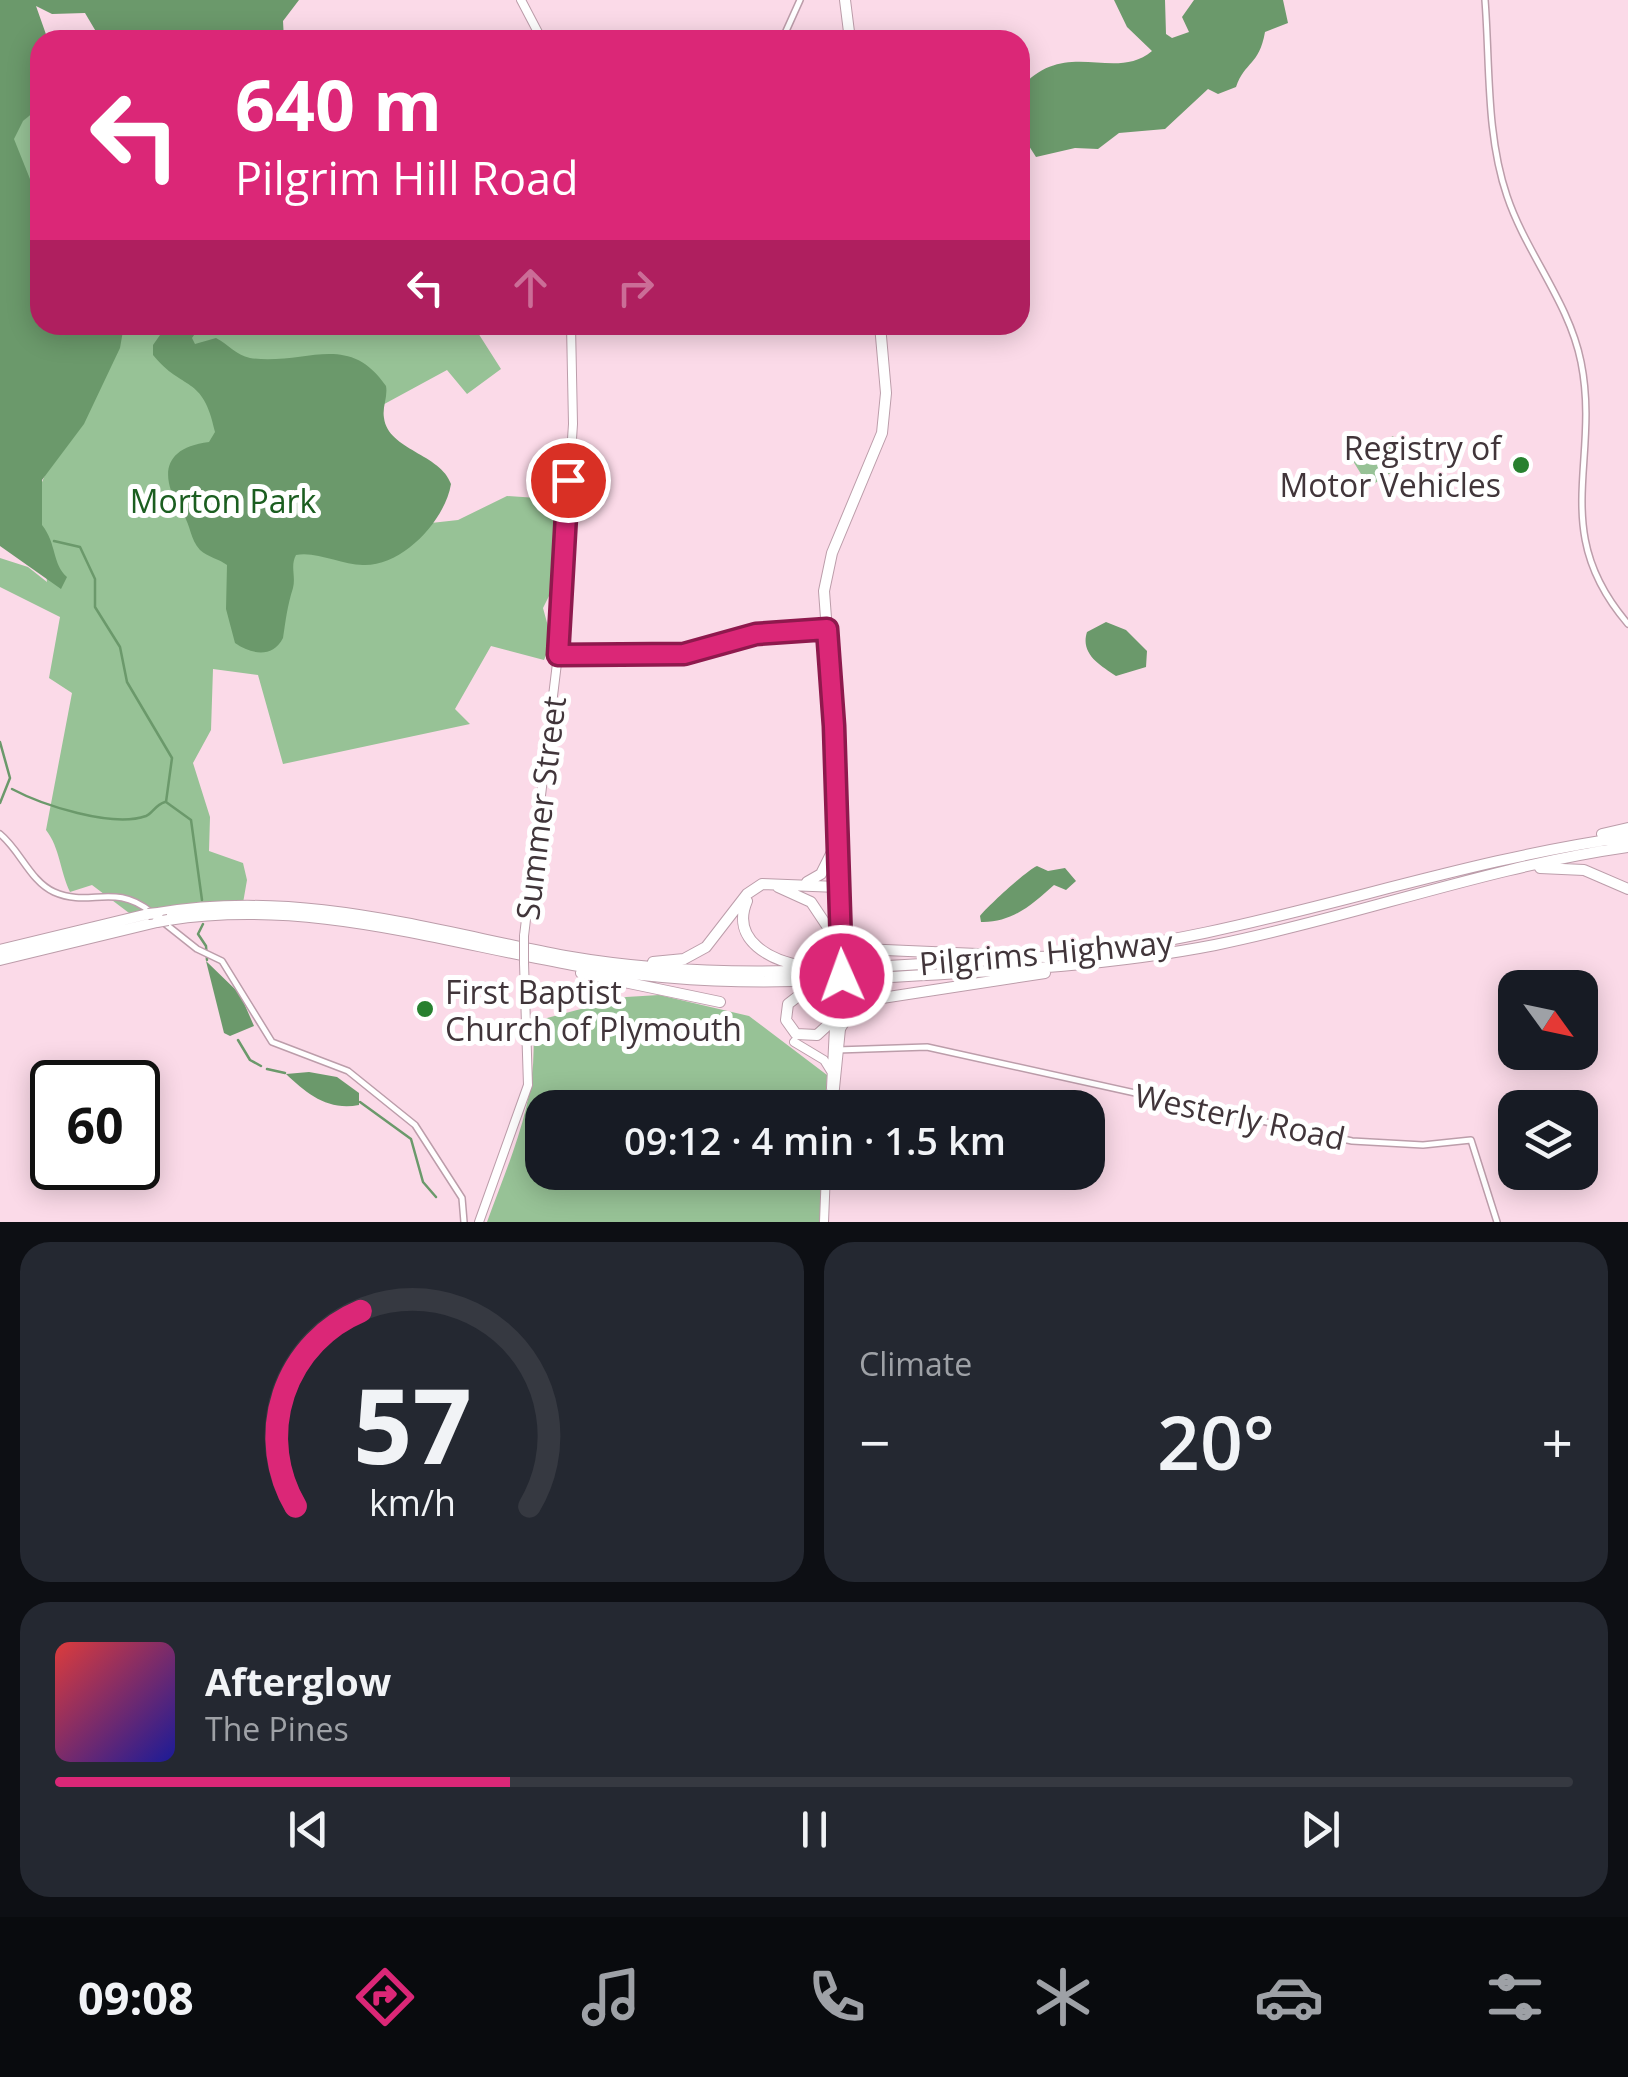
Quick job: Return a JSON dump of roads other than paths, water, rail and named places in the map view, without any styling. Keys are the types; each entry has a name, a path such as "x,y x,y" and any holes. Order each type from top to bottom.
{"highway":[{"path":"848,0 851,30"},
{"path":"883,335 890,390 888,424 878,460 837,556 827,629 835,732 834,834 840,929 848,943 862,950 1046,956"},
{"path":"1528,853 1628,828"},
{"path":"824,976 788,1004 786,1020 792,1032 809,1037 821,1032 832,1017 834,834"},
{"name":"Pilgrims Highway","path":"854,976 1218,933 1528,853 1628,837"},
{"name":"Pilgrims Highway","path":"854,976 1091,963 1230,942 1509,869 1628,848"},
{"path":"796,884 818,876 831,854"},
{"path":"1509,869 1573,868 1628,889"},
{"path":"562,955 641,961 684,958 711,942 751,890 768,882 836,886"},
{"path":"824,976 757,947 743,925 745,905 765,888 797,894 823,914 834,942"},
{"path":"0,950 158,917 261,904 341,909 562,955 691,970 854,976"},
{"path":"0,960 158,917 318,916 383,925 606,980 674,989 720,1002"},
{"path":"528,960 698,981 854,976"},
{"path":"841,1027 853,1008 869,1000 974,987 1091,963"}],"main road":[{"path":"521,0 537,30"},
{"name":"Summer Street","path":"479,1222 528,1086 528,960 524,936 530,870 549,759 558,655 572,424 571,335"},
{"path":"558,655 684,654 756,634 827,629"},
{"path":"832,1090 841,1027 840,929"},
{"path":"834,1090 835,997"},
{"path":"794,1042 824,1060 832,1074"},
{"path":"824,1222 825,1190"}],"street":[{"path":"786,30 800,0"},
{"path":"1485,0 1497,163 1508,200 1580,356 1585,401 1580,492 1584,536 1598,578 1628,624"},
{"path":"0,834 47,888 69,896 130,898 228,968 272,1042 348,1071 420,1130 438,1165 462,1198 464,1222"},
{"name":"Westerly Road","path":"837,1050 927,1047 1352,1141 1423,1144 1470,1140 1497,1222"}],"waterway":[{"path":"54,541 80,547 95,579 95,607 120,647 127,682 172,758 166,802 191,820 202,900"},
{"path":"0,742 10,778 0,803"},
{"path":"12,789 59,808 115,819 146,816 165,802"},
{"path":"203,924 198,934 206,946 207,960"},
{"path":"238,1040 250,1060 261,1066"},
{"path":"267,1069 285,1073"},
{"path":"360,1102 411,1139 423,1182 436,1197"}],"place":[{"name":"Registry of Motor Vehicles","path":"1521,465"},
{"name":"First Baptist Church of Plymouth","path":"425,1009"}],"park label":[{"name":"Morton Park","path":"223,500"}]}
